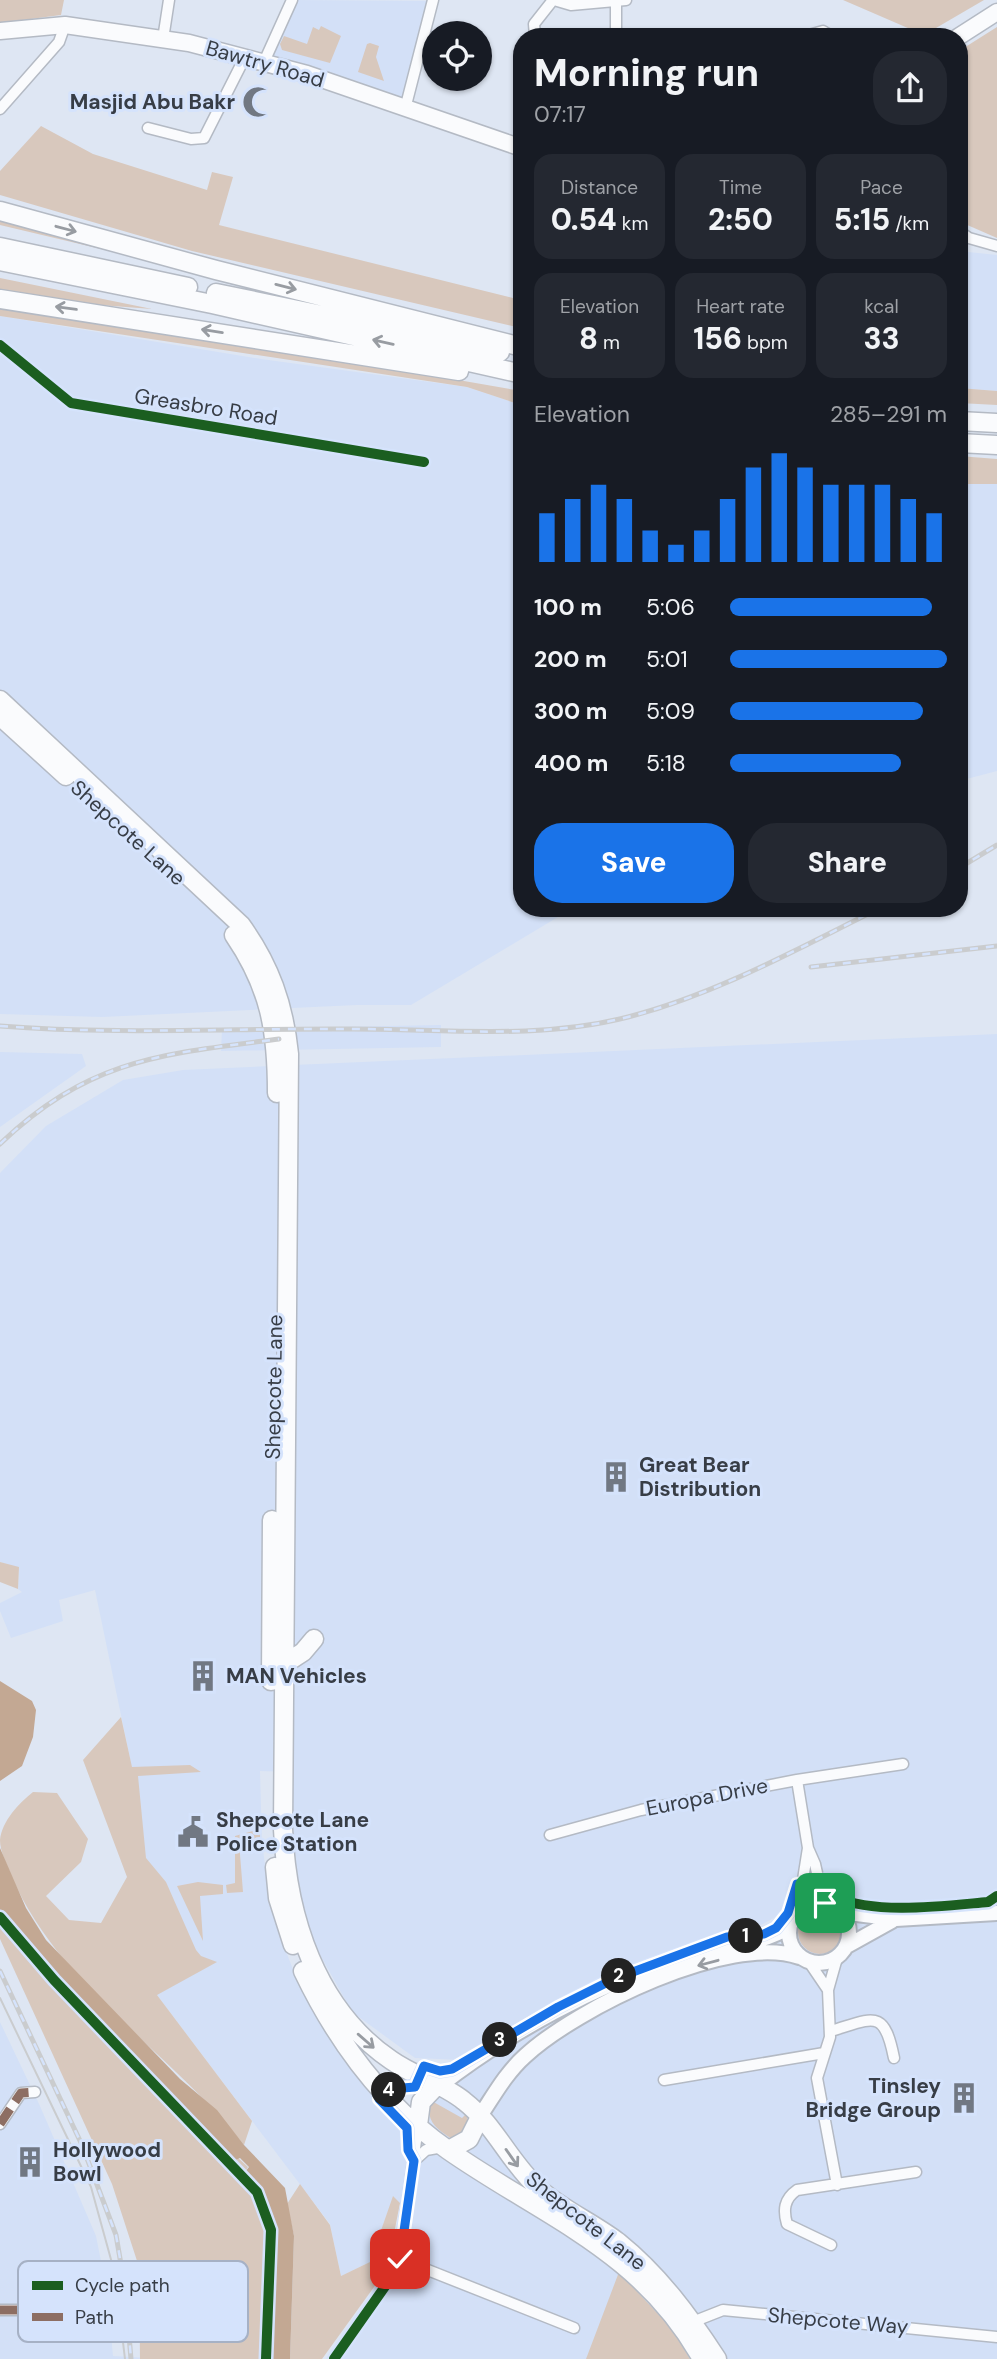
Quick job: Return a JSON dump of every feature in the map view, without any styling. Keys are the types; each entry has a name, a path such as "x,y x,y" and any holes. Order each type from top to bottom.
{"highway":[{"path":"0,211 216,270 513,345"},
{"path":"0,247 513,354"},
{"path":"0,261 212,304 513,372"},
{"path":"0,299 513,379"},
{"path":"968,421 997,423"},
{"path":"968,444 997,446"},
{"name":"Shepcote Lane","path":"0,699 241,925 268,968 285,1016 289,1066 272,1830 276,1885 285,1922 343,2044 365,2073 420,2127 446,2148 620,2243 649,2271 647,2279 717,2359"},
{"name":"Shepcote Lane","path":"0,716 220,918 246,953 268,1001 273,1022 277,1076 277,1639 283,1665 284,1858 300,1932 322,1996 355,2032 396,2063 439,2085 480,2116 529,2179 572,2219 657,2288"},
{"path":"283,1665 303,1652 314,1640"},
{"path":"365,2073 386,2064 396,2063"},
{"path":"420,2127 421,2102 439,2085"},
{"path":"446,2148 469,2138 480,2116"},
{"name":"Shepcote Lane","path":"687,2324 702,2359"}],"main road":[{"path":"968,31 997,12"},
{"name":"Bawtry Road","path":"0,31 65,25 163,39 246,57 513,145"}],"street":[{"path":"163,39 169,0"},
{"path":"264,62 292,0"},
{"path":"405,109 433,0"},
{"path":"535,28 534,24 554,0 571,5 626,0"},
{"path":"616,1 616,28"},
{"path":"0,109 59,42 65,25"},
{"path":"148,128 191,139 204,138 246,57"},
{"path":"968,237 997,246"},
{"name":"Greasbro Road","path":"0,345 71,403 425,462"},
{"path":"797,1780 903,1764"},
{"name":"Europa Drive","path":"550,1835 641,1810 797,1780 807,1848 798,1911"},
{"name":"Europa Drive","path":"807,1848 815,1864 821,1891 836,1909"},
{"path":"828,1990 790,1943 789,1927 798,1911 814,1903 897,1919 997,1913"},
{"path":"836,1909 849,1928 828,1990 831,2031 817,2078 837,2185"},
{"path":"480,2116 500,2084 526,2055 565,2026 612,2000 666,1975 712,1961 766,1953 824,1964 897,1919"},
{"path":"439,2085 504,2043 609,1986 698,1951 768,1937 789,1927"},
{"path":"831,2031 868,2020 880,2021 888,2029 894,2058"},
{"path":"664,2080 824,2053"},
{"path":"0,2124 21,2093 35,2092"},
{"path":"334,2359 393,2277 400,2259 420,2127"},
{"path":"414,2161 426,2150 446,2148"},
{"path":"831,2245 794,2230 787,2224 784,2214 786,2203 797,2190 916,2172"},
{"path":"400,2259 574,2328"},
{"path":"0,2310 17,2310"},
{"name":"Shepcote Way","path":"687,2324 723,2310 997,2337"}],"shaded area":[{"path":"0,0 64,0 61,15 0,23"},
{"path":"292,0 433,1 428,21 422,21 422,43 405,109 264,62"},
{"path":"843,0 984,0 936,28 908,28"},
{"path":"321,26 341,36 330,63 282,50 280,44 284,36 307,44 313,27 319,30"},
{"path":"997,27 997,238 968,225 968,45"},
{"path":"367,44 379,46 376,57 384,81 358,72"},
{"path":"41,126 93,154 207,190 212,172 233,177 219,225 513,298 513,326 192,251 0,195 0,171"},
{"path":"0,214 181,268 0,225"},
{"path":"968,252 997,255 997,391 968,389"},
{"path":"0,278 152,309 87,304 0,290"},
{"path":"0,308 188,333 513,390 513,402 467,387 0,316"},
{"path":"0,316 261,359 467,387 513,402 513,917 558,917 411,1005 102,1017 0,1014"},
{"path":"968,389 997,391 997,405 968,403"},
{"path":"968,457 997,459 997,484 968,484"},
{"path":"968,484 997,484 997,771 968,779"},
{"path":"441,1025 441,1047 221,1051 222,1029"},
{"path":"997,1034 997,1897 888,1911 817,1894 761,1925 611,1975 462,2060 415,2058 352,2012 314,1944 295,1877 292,1772 260,1771 262,1843 269,1893 277,1928 299,1985 318,2021 355,2074 394,2115 414,2130 414,2106 580,1999 771,1930 804,1904 824,1900 853,1910 903,1914 997,1906 997,2359 326,2359 394,2264 402,2206 393,2197 370,2262 341,2276 330,2224 157,1995 132,1768 95,1590 59,1600 63,1621 11,1638 0,1611 0,1603 22,1592 18,1589 19,1568 0,1562 0,1173 46,1126 123,1080 183,1070"},
{"path":"0,1052 82,1054 86,1066 0,1127"},
{"path":"0,1562 19,1567 18,1589 0,1582"},
{"path":"0,1681 32,1701 36,1710 33,1737 22,1766 0,1781"},
{"path":"121,1717 132,1767 190,1765 201,1772 138,1776 146,1858 166,1882 196,1950 201,1956 217,1962 157,1995 252,2121 244,2145 215,2111 118,2017 57,1951 32,1915 2,1853 1,1833 17,1807 33,1792 57,1793 88,1839 81,1862 46,1896 69,1920 101,1923 127,1877 83,1760"},
{"path":"254,1827 260,1827 260,1839 239,1842 243,1892 227,1893 226,1885 235,1883 235,1836 253,1831"},
{"path":"0,1848 26,1908 46,1940 180,2079 217,2110 244,2145 285,2188 294,2236 290,2359 268,2359 275,2235 262,2197 245,2172 249,2167 240,2158 233,2161 153,2085 5,1919 0,1911"},
{"path":"198,1882 223,1885 223,1894 200,1896 203,1941 177,1886"},
{"path":"820,1910 835,1917 842,1932 835,1947 820,1954 805,1947 798,1932 805,1917"},
{"path":"0,1911 28,1946 158,2085 248,2167 245,2172 262,2197 275,2235 268,2359 140,2359 140,2342 248,2342 248,2261 137,2261 112,2184 0,1939"},
{"path":"0,2022 40,2106 96,2236 101,2261 18,2261 18,2342 112,2342 113,2356 167,2359 0,2359"},
{"path":"430,2100 462,2118 467,2113 463,2132 452,2139 436,2127 430,2118"},
{"path":"300,2184 330,2225 341,2276 370,2262 393,2196 400,2203 387,2269 322,2359 290,2359 294,2236 287,2204"},
{"path":"619,2272 673,2330 690,2359 586,2359"}],"tram line":[{"path":"0,1998 91,2187 111,2261"},
{"path":"123,2342 125,2359"}],"railway":[{"path":"968,863 997,845"},
{"path":"0,1026 133,1031 354,1029 492,1032 560,1029 628,1017 694,996 862,917"},
{"path":"811,967 997,946"},
{"path":"0,1144 33,1115 65,1093 97,1077 163,1056 279,1039"},
{"path":"0,1971 82,2145 116,2235 120,2261"},
{"path":"130,2342 131,2359"}],"marked path":[{"path":"0,2124 21,2093 35,2092"},
{"path":"0,2310 17,2310"}],"cycle path":[{"path":"0,345 71,403 424,462"},
{"path":"334,2359 398,2268 414,2161 408,2150 407,2128 379,2099 390,2089 415,2086 424,2066 440,2071 452,2069 558,2007 614,1978 727,1937 764,1934 776,1928 788,1913 797,1884 811,1885 824,1880 835,1897 852,1903 890,1908 988,1902 997,1896"},
{"path":"0,1917 54,1980 257,2192 271,2230 266,2359"}],"place":[{"name":"Masjid Abu Bakr","path":"258,102"},
{"name":"Great Bear Distribution","path":"616,1477"},
{"name":"MAN Vehicles","path":"203,1676"},
{"name":"Shepcote Lane Police Station","path":"193,1832"},
{"name":"Tinsley Bridge Group","path":"964,2098"},
{"name":"Hollywood Bowl","path":"30,2162"}],"route":[{"path":"400,2259 414,2161 408,2150 410,2136 407,2128 379,2099 390,2089 415,2087 424,2066 440,2071 452,2069 558,2007 641,1967 727,1937 767,1933 776,1928 788,1913 797,1884 818,1883 831,1905 825,1903"}]}
